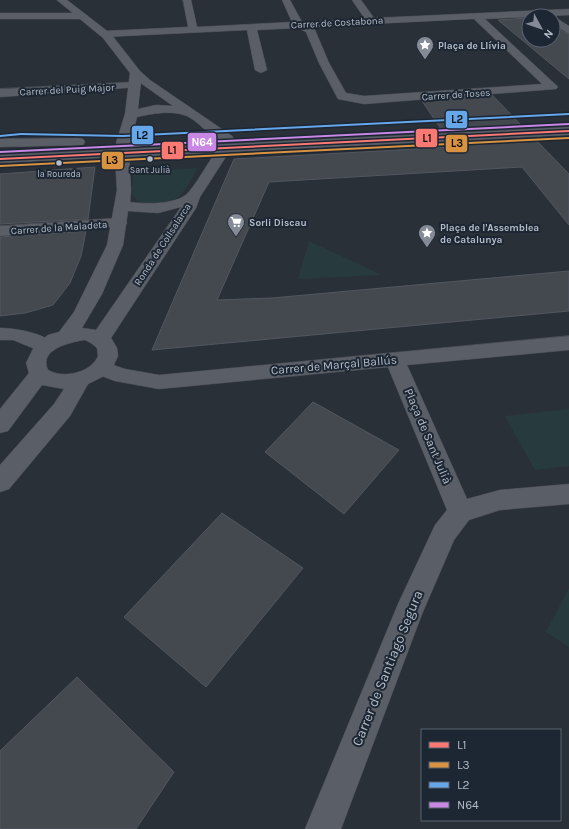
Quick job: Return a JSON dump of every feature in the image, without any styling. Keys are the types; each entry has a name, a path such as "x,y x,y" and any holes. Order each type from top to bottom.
{"street":[{"path":"61,0 104,34 135,79 184,111 225,144 569,121"},
{"path":"187,0 193,30"},
{"path":"286,0 298,24"},
{"path":"356,0 371,21"},
{"path":"0,24 5,17 28,4"},
{"path":"445,8 455,17"},
{"path":"5,17 83,16"},
{"name":"Carrer de Costabona","path":"104,34 476,16 521,16"},
{"name":"Carrer de Toses","path":"298,24 310,30 324,63 342,96 350,98 364,100 552,87 476,16"},
{"path":"252,27 261,70"},
{"path":"66,336 82,314 108,264 116,245 118,222 124,190 122,148 131,114 135,79"},
{"name":"Carrer del Puig Major","path":"0,93 135,79"},
{"path":"131,114 156,109 184,111"},
{"path":"0,159 122,148 569,131"},
{"path":"0,143 37,142 122,148"},
{"name":"Ronda de Collsalarca","path":"100,339 188,208 192,197 225,144"},
{"path":"122,206 147,210 160,209 176,205 192,197"},
{"name":"Carrer de la Maladeta","path":"0,231 118,222"},
{"path":"0,334 14,334 45,346"},
{"path":"85,334 100,339 106,345 108,352 106,360 101,368 80,380 56,382 47,379 36,367 36,360 45,346 66,336 85,334"},
{"name":"Carrer de Marçal Ballús","path":"101,368 122,376 160,382 569,343"},
{"name":"Plaça de Sant Julià","path":"395,360 460,512"},
{"path":"0,425 40,373"},
{"path":"0,482 62,410 80,380"},
{"path":"460,512 500,500 569,494"},
{"name":"Carrer de Santiago Segura","path":"323,829 408,614 444,533 460,512"}],"green space":[{"path":"198,168 182,193 174,200 161,204 147,204 136,199 132,194 133,172"},
{"path":"309,241 382,275 298,279"},
{"path":"569,409 569,466 535,470 505,416"},
{"path":"569,588 569,647 546,632"}],"building":[{"path":"521,19 521,39 498,20"},
{"path":"561,30 569,35 569,79 532,48 561,48"},
{"path":"492,95 524,128 443,132 422,101"},
{"path":"534,138 569,174 569,225 522,167 269,182 217,300 272,298 569,271 569,311 152,350 234,159 453,147 450,142"},
{"path":"95,167 88,219 0,224 0,174"},
{"path":"86,231 81,256 70,283 53,305 25,313 0,316 0,237"},
{"path":"313,402 399,450 344,514 265,452"},
{"path":"222,513 303,568 206,687 124,617"},
{"path":"77,677 174,772 136,829 0,829 0,751"}],"transit line":[{"name":"L2","path":"0,136 21,134 123,136 569,114"},
{"name":"N64","path":"0,152 569,124"},
{"name":"L1","path":"0,159 569,131"},
{"name":"L3","path":"0,166 569,138"}],"place":[{"name":"Plaça de Llívia","path":"425,60"},
{"name":"Sant Julià","path":"150,159"},
{"name":"la Roureda","path":"59,163"},
{"name":"Sorli Discau","path":"236,237"},
{"name":"Plaça de l'Assemblea de Catalunya","path":"427,248"}]}
